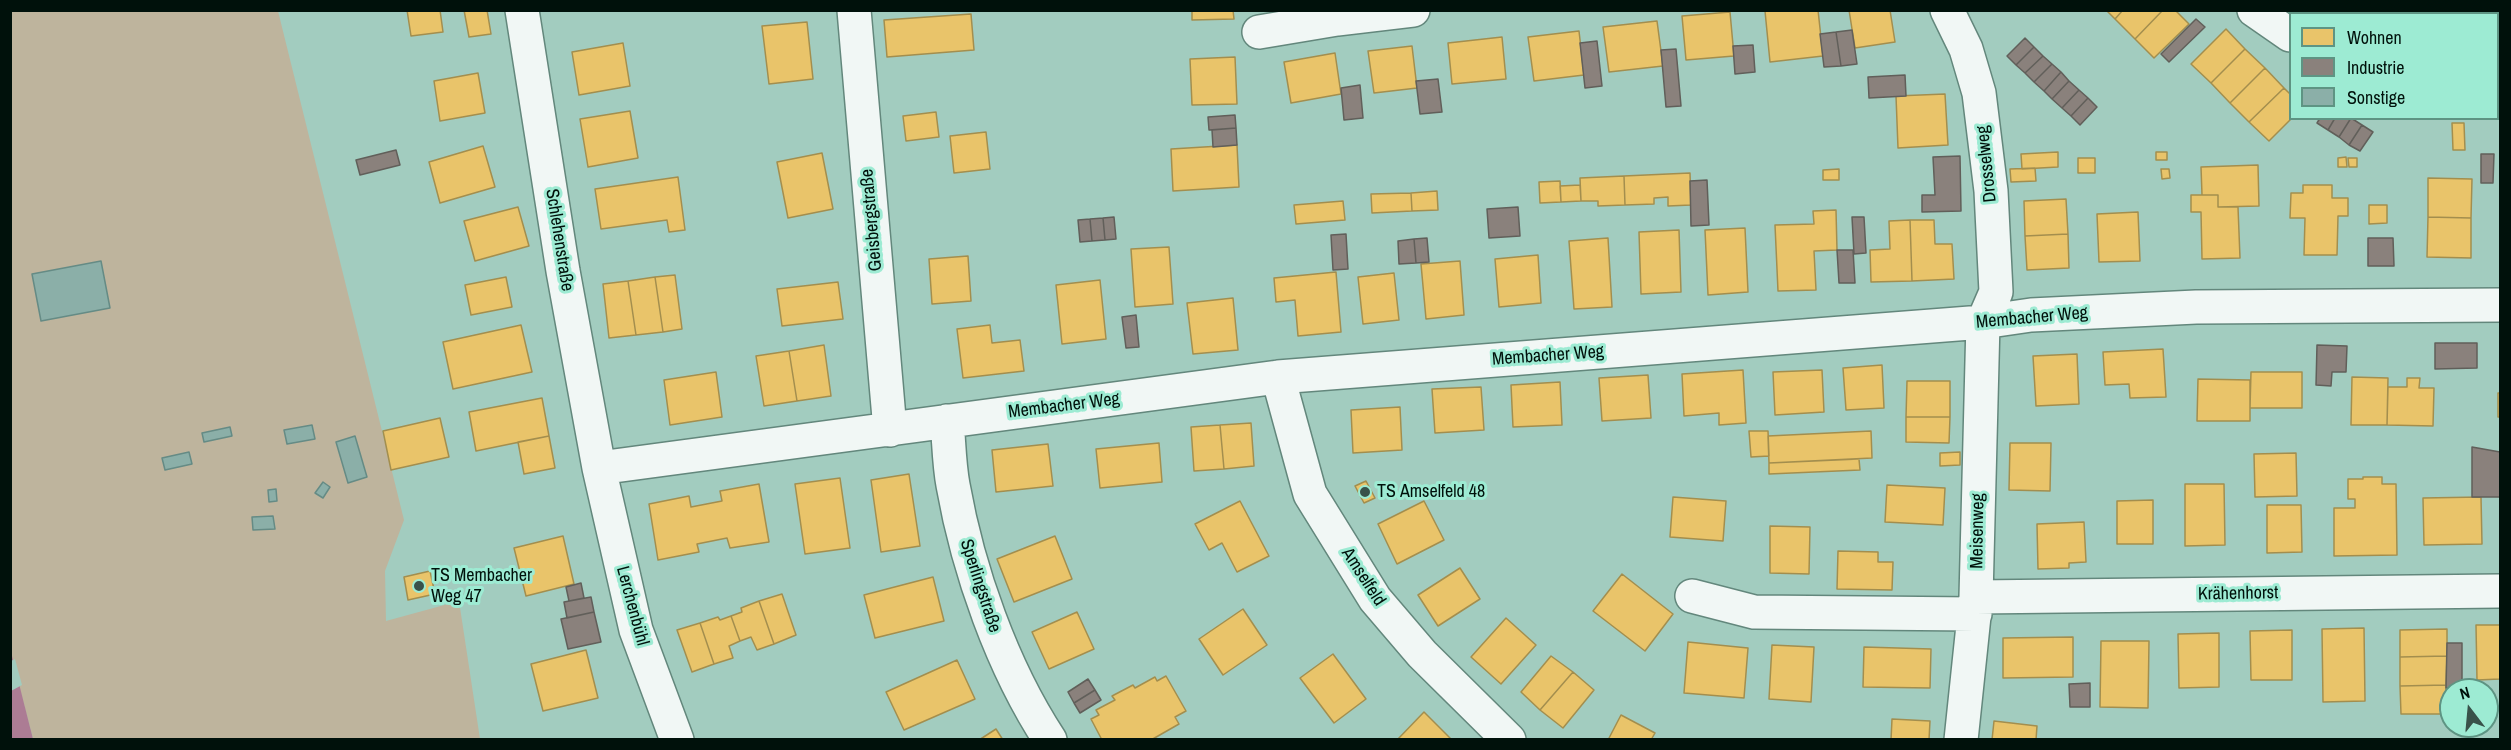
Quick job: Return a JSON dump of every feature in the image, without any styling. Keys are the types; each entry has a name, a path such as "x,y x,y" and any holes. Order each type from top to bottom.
{"street":[{"name":"Schlehenstraße","path":"522,10 563,271 599,468"},
{"name":"Geisbergstraße","path":"854,10 890,430"},
{"path":"1259,32 1337,15 1413,10"},
{"name":"Drosselweg","path":"1947,10 1966,49 1979,93 1991,191 1996,292 1983,322"},
{"path":"2254,10 2289,33"},
{"name":"Membacher Weg","path":"599,468 1278,377 1983,322 2031,315 2196,307 2500,305"},
{"name":"Meisenweg","path":"1961,740 1976,605 1983,322"},
{"name":"Amselfeld","path":"1278,377 1310,494 1375,599 1422,654 1509,740"},
{"name":"Sperlingstraße","path":"947,421 952,483 968,555 998,640 1050,740"},
{"name":"Lerchenbühl","path":"599,468 636,630 677,740"},
{"name":"Krähenhorst","path":"1692,596 1754,612 2500,591"}],"shaded area":[{"path":"10,11 278,11 404,520 385,571 386,621 459,601 480,739 33,739 10,652"},
{"path":"11,652 33,739 11,739"}],"pier":[{"path":"15,659 22,685 11,691 11,661"}],"building: Wohnen":[{"path":"407,10 440,10 443,32 411,36"},
{"path":"464,10 487,10 491,34 469,37"},
{"path":"1192,10 1233,10 1234,19 1192,20"},
{"path":"1818,10 1823,56 1770,62 1765,11"},
{"path":"1849,10 1890,10 1895,42 1855,48"},
{"path":"2106,10 2123,10 2115,19"},
{"path":"2123,10 2163,10 2135,39 2115,19"},
{"path":"2163,10 2175,10 2189,24 2154,58 2135,39"},
{"path":"1730,12 1734,56 1686,60 1682,16"},
{"path":"971,14 974,50 887,57 884,20"},
{"path":"1657,21 1663,66 1609,72 1603,27"},
{"path":"807,22 813,79 769,84 762,26"},
{"path":"2226,29 2245,49 2211,83 2191,64"},
{"path":"1579,31 1584,75 1534,81 1528,37"},
{"path":"1502,37 1506,79 1452,84 1448,43"},
{"path":"623,43 630,86 579,95 572,52"},
{"path":"1412,46 1417,88 1374,93 1368,51"},
{"path":"2245,49 2265,68 2230,103 2211,83"},
{"path":"1335,53 1341,94 1291,103 1284,62"},
{"path":"1235,57 1237,104 1192,105 1190,59"},
{"path":"2265,68 2284,88 2249,122 2230,103"},
{"path":"478,73 485,113 440,121 434,81"},
{"path":"2284,88 2289,93 2290,120 2269,141 2249,122"},
{"path":"1945,94 1948,145 1898,148 1896,96"},
{"path":"630,111 638,158 588,167 580,119"},
{"path":"936,112 939,137 906,141 903,116"},
{"path":"2452,123 2464,123 2465,150 2453,150"},
{"path":"986,132 990,169 954,173 950,136"},
{"path":"1237,145 1239,187 1173,191 1171,149"},
{"path":"483,146 495,187 440,203 429,162"},
{"path":"2058,152 2058,167 2022,169 2021,154"},
{"path":"2156,152 2167,152 2167,160 2156,160"},
{"path":"822,153 833,209 788,218 777,162"},
{"path":"2346,157 2347,167 2338,167 2338,158"},
{"path":"2078,158 2095,158 2095,173 2078,173"},
{"path":"2348,158 2357,158 2357,167 2349,167"},
{"path":"2258,165 2259,206 2218,207 2218,195 2202,195 2201,167"},
{"path":"2035,168 2036,181 2011,182 2010,169"},
{"path":"1839,169 1839,180 1823,180 1823,170"},
{"path":"2161,169 2169,169 2170,178 2162,179"},
{"path":"1690,173 1691,205 1668,206 1668,197 1654,198 1654,204 1625,205 1624,176"},
{"path":"1624,176 1625,205 1598,206 1598,201 1581,201 1580,178"},
{"path":"678,177 685,230 669,232 667,220 601,229 595,189"},
{"path":"2428,178 2472,179 2471,218 2428,217"},
{"path":"1560,181 1561,202 1540,203 1539,182"},
{"path":"1580,185 1581,201 1561,202 1560,186"},
{"path":"2303,185 2332,185 2332,198 2348,198 2348,216 2338,216 2337,255 2304,255 2305,218 2290,218 2291,193 2303,193"},
{"path":"1437,191 1438,210 1412,211 1411,193"},
{"path":"1411,193 1412,211 1372,213 1371,194"},
{"path":"2191,195 2218,195 2218,207 2238,207 2240,258 2202,259 2201,212 2191,212"},
{"path":"2066,199 2068,234 2025,236 2024,201"},
{"path":"1343,201 1345,220 1296,224 1294,205"},
{"path":"2369,205 2387,205 2387,223 2369,224"},
{"path":"518,207 529,246 475,261 464,221"},
{"path":"1836,210 1837,250 1814,251 1816,290 1778,291 1775,225 1814,224 1813,211"},
{"path":"2138,212 2140,261 2099,262 2097,214"},
{"path":"2428,217 2471,218 2471,258 2427,257"},
{"path":"1910,220 1934,220 1935,244 1952,244 1954,279 1912,281"},
{"path":"1910,220 1912,281 1871,282 1870,250 1890,249 1889,221"},
{"path":"1745,228 1748,292 1708,295 1705,230"},
{"path":"1679,230 1681,292 1641,294 1639,232"},
{"path":"2068,234 2069,268 2027,270 2025,236"},
{"path":"1608,238 1612,307 1574,309 1569,241"},
{"path":"1169,247 1173,304 1135,307 1131,249"},
{"path":"1538,255 1541,303 1499,307 1495,259"},
{"path":"968,256 971,301 932,304 929,259"},
{"path":"1460,261 1464,315 1426,319 1421,264"},
{"path":"1336,272 1341,332 1298,336 1295,300 1276,302 1274,278"},
{"path":"1394,273 1399,320 1363,324 1358,277"},
{"path":"675,275 682,329 663,332 655,277"},
{"path":"506,277 512,307 471,315 465,285"},
{"path":"655,277 663,332 636,335 628,281"},
{"path":"1100,280 1106,339 1062,344 1056,285"},
{"path":"628,281 636,335 609,338 603,284"},
{"path":"838,282 843,319 782,326 777,289"},
{"path":"1233,298 1238,350 1193,354 1187,303"},
{"path":"521,325 532,372 453,389 443,342"},
{"path":"990,325 992,343 1020,340 1024,371 963,378 957,329"},
{"path":"824,345 831,396 797,401 789,351"},
{"path":"2163,349 2166,397 2130,398 2129,384 2105,385 2103,352"},
{"path":"789,351 797,401 764,406 756,356"},
{"path":"2077,354 2079,404 2036,406 2033,356"},
{"path":"1882,365 1884,408 1846,410 1843,368"},
{"path":"1743,370 1746,423 1719,425 1719,413 1684,416 1682,374"},
{"path":"1822,370 1824,412 1775,415 1773,372"},
{"path":"716,372 722,417 670,425 664,380"},
{"path":"2251,372 2302,372 2302,408 2250,408"},
{"path":"1648,375 1651,418 1602,421 1599,378"},
{"path":"2352,377 2388,378 2387,425 2351,425"},
{"path":"2407,378 2420,378 2419,388 2434,388 2433,426 2387,425 2388,387 2407,387"},
{"path":"2198,379 2250,380 2250,421 2197,421"},
{"path":"1907,381 1950,381 1950,417 1906,417"},
{"path":"1560,382 1562,425 1513,427 1511,385"},
{"path":"1481,387 1484,430 1435,433 1432,389"},
{"path":"2498,393 2500,393 2500,417 2498,417"},
{"path":"542,398 549,436 476,451 469,412"},
{"path":"1400,407 1402,450 1353,453 1351,410"},
{"path":"1906,417 1950,417 1949,443 1906,442"},
{"path":"440,418 449,457 391,470 383,431"},
{"path":"1251,423 1254,466 1224,469 1220,425"},
{"path":"1220,425 1224,469 1194,471 1191,427"},
{"path":"1749,431 1768,431 1769,456 1751,457"},
{"path":"1871,431 1872,458 1769,463 1768,436"},
{"path":"549,436 555,468 524,474 518,442"},
{"path":"1159,443 1162,482 1100,488 1096,449"},
{"path":"2010,443 2051,443 2050,491 2009,490"},
{"path":"1048,444 1053,486 996,492 992,450"},
{"path":"1960,452 1960,465 1940,466 1940,453"},
{"path":"2296,453 2297,496 2255,497 2254,454"},
{"path":"1859,459 1860,470 1769,474 1769,463"},
{"path":"909,474 920,546 881,552 871,480"},
{"path":"2363,477 2382,477 2382,484 2396,484 2397,555 2334,556 2334,508 2355,508 2355,499 2348,499 2348,479 2363,479"},
{"path":"840,478 850,548 805,554 795,484"},
{"name":"TS Amselfeld 48","path":"1366,481 1375,498 1364,503 1355,486"},
{"path":"759,484 769,542 730,548 727,538 697,544 699,552 658,560 649,504 689,496 691,507 722,501 720,491"},
{"path":"2185,484 2224,484 2225,545 2185,546"},
{"path":"1887,485 1945,488 1943,525 1885,522"},
{"path":"1673,497 1726,501 1723,541 1670,537"},
{"path":"2481,497 2482,544 2424,545 2423,498"},
{"path":"2153,500 2153,544 2117,544 2117,501"},
{"path":"1240,501 1269,556 1237,572 1222,543 1209,550 1195,524"},
{"path":"1424,501 1444,540 1397,564 1378,524"},
{"path":"2267,505 2301,505 2302,552 2267,553"},
{"path":"2084,522 2086,562 2069,563 2069,568 2038,569 2037,524"},
{"path":"1770,526 1810,527 1809,574 1770,573"},
{"path":"563,536 574,584 526,596 514,548"},
{"path":"1055,536 1072,579 1014,602 997,559"},
{"path":"1838,551 1878,552 1878,562 1893,562 1892,590 1837,589"},
{"path":"1460,568 1480,599 1438,626 1418,595"},
{"name":"TS Membacher Weg 47","path":"430,571 435,594 408,600 404,577"},
{"path":"1622,574 1673,614 1645,651 1593,611"},
{"path":"933,577 944,621 875,638 864,595"},
{"path":"782,594 796,635 774,644 759,601"},
{"path":"759,601 774,644 757,650 751,637 740,641 731,616 742,612 741,608"},
{"path":"1243,609 1267,645 1223,675 1199,639"},
{"path":"1077,612 1094,649 1049,669 1032,632"},
{"path":"731,616 740,641 729,646 733,658 714,664 700,623 718,617 720,620"},
{"path":"1506,618 1536,645 1501,684 1471,657"},
{"path":"700,623 714,664 692,672 677,630"},
{"path":"2476,625 2500,625 2500,679 2477,678"},
{"path":"2364,628 2365,701 2323,702 2322,629"},
{"path":"2447,629 2447,656 2400,657 2400,630"},
{"path":"2292,630 2292,680 2251,680 2250,631"},
{"path":"2219,633 2219,687 2179,688 2178,634"},
{"path":"2073,637 2073,677 2003,678 2003,638"},
{"path":"2101,641 2149,641 2148,708 2100,707"},
{"path":"1688,642 1748,648 1744,698 1684,693"},
{"path":"1772,645 1814,647 1811,702 1769,699"},
{"path":"1864,647 1931,649 1930,688 1863,687"},
{"path":"586,650 598,698 543,711 531,664"},
{"path":"1333,654 1366,699 1334,723 1300,678"},
{"path":"1551,656 1573,672 1540,710 1521,692"},
{"path":"2447,656 2446,678 2439,678 2439,685 2400,686 2400,657"},
{"path":"957,660 975,699 904,730 886,692"},
{"path":"1573,672 1594,690 1563,728 1540,710"},
{"path":"1166,676 1186,711 1175,717 1179,724 1151,740 1102,740 1091,719 1099,715 1096,710 1115,700 1112,696 1133,685 1135,688 1155,677 1157,681"},
{"path":"2439,685 2439,714 2401,714 2400,686"},
{"path":"1424,712 1452,740 1397,740"},
{"path":"1621,715 1655,733 1651,740 1608,740"},
{"path":"1892,719 1930,721 1929,740 1891,740"},
{"path":"1994,721 2037,726 2036,740 1992,740"},
{"path":"996,729 1003,740 979,740"}],"building: Industrie":[{"path":"2196,19 2205,27 2169,62 2161,54"},
{"path":"1852,30 1857,64 1841,66 1836,32"},
{"path":"1836,32 1841,66 1824,67 1820,34"},
{"path":"2025,38 2034,47 2016,65 2007,56"},
{"path":"1597,41 1602,86 1585,88 1580,43"},
{"path":"1753,45 1755,72 1735,74 1733,46"},
{"path":"2034,47 2043,56 2025,73 2016,65"},
{"path":"1676,49 1681,106 1666,107 1661,50"},
{"path":"2043,56 2052,64 2034,82 2025,73"},
{"path":"2052,64 2061,72 2044,91 2034,82"},
{"path":"2061,72 2069,81 2052,99 2044,91"},
{"path":"1905,75 1906,96 1869,98 1868,77"},
{"path":"1438,79 1442,112 1420,114 1416,81"},
{"path":"2069,81 2079,90 2062,108 2052,99"},
{"path":"1360,85 1363,118 1344,120 1341,88"},
{"path":"2079,90 2088,98 2071,116 2062,108"},
{"path":"2088,98 2097,107 2080,125 2071,116"},
{"path":"1235,115 1236,128 1209,130 1208,117"},
{"path":"2319,120 2334,120 2328,130 2317,123"},
{"path":"2334,120 2350,120 2339,137 2328,130"},
{"path":"2350,120 2362,125 2349,145 2339,137"},
{"path":"2362,125 2373,132 2360,151 2349,145"},
{"path":"1236,128 1237,145 1213,147 1212,130"},
{"path":"396,150 400,165 360,175 356,160"},
{"path":"2481,154 2494,154 2493,183 2481,183"},
{"path":"1960,156 1961,211 1922,212 1922,195 1935,195 1933,157"},
{"path":"1707,180 1709,225 1691,226 1690,181"},
{"path":"1518,207 1520,236 1489,238 1487,209"},
{"path":"1114,217 1116,239 1105,240 1103,218"},
{"path":"1852,217 1864,217 1866,253 1854,254"},
{"path":"1103,218 1105,240 1092,241 1090,219"},
{"path":"1090,219 1092,241 1080,242 1078,220"},
{"path":"1346,234 1348,269 1333,270 1331,235"},
{"path":"1427,238 1429,262 1416,263 1414,239"},
{"path":"2368,238 2393,238 2394,266 2368,266"},
{"path":"1414,239 1416,263 1399,264 1398,241"},
{"path":"1837,250 1853,250 1855,283 1839,283"},
{"path":"1136,315 1139,347 1126,348 1122,317"},
{"path":"2435,343 2477,343 2477,368 2435,369"},
{"path":"2317,345 2347,346 2346,372 2332,372 2331,386 2316,385"},
{"path":"2472,447 2500,452 2500,497 2472,497"},
{"path":"581,583 584,598 569,601 566,587"},
{"path":"591,597 594,612 567,618 564,602"},
{"path":"594,612 601,642 568,649 561,619"},
{"path":"2447,643 2462,643 2462,678 2446,678"},
{"path":"1088,679 1095,690 1074,703 1068,692"},
{"path":"2090,683 2090,707 2070,707 2069,684"},
{"path":"1095,690 1101,700 1080,713 1074,703"}],"building: Sonstige":[{"path":"101,261 110,308 41,321 32,274"},
{"path":"312,425 315,439 287,444 284,430"},
{"path":"230,427 232,436 204,442 202,433"},
{"path":"355,436 367,477 348,483 336,442"},
{"path":"189,452 192,464 165,470 162,458"},
{"path":"323,482 330,487 323,498 315,493"},
{"path":"276,489 277,501 269,502 268,490"},
{"path":"273,516 275,529 253,530 252,517"}],"place":[{"name":"TS Amselfeld 48","path":"1365,492"},
{"name":"TS Membacher Weg 47","path":"419,586"}]}
